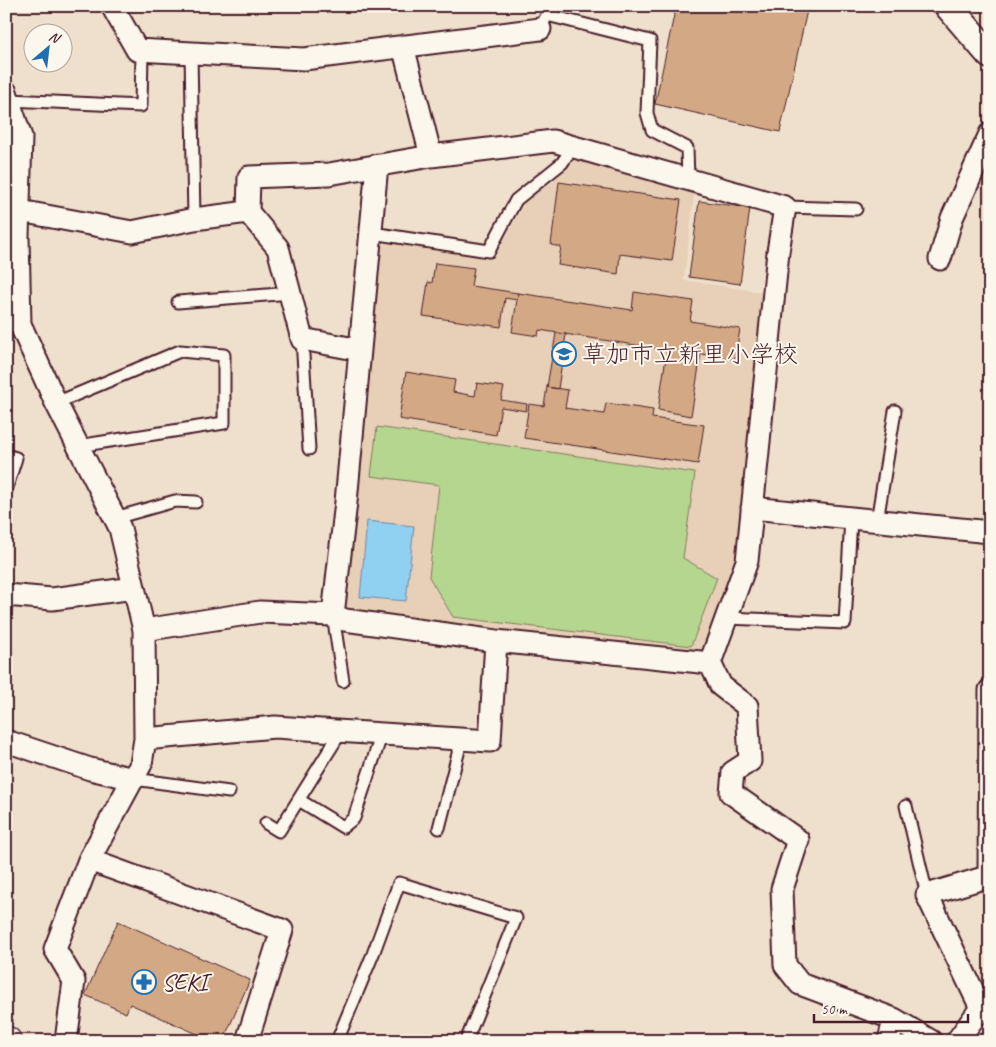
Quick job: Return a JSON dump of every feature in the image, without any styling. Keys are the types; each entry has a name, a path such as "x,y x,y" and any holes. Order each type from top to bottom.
{"street":[{"path":"112,6 137,50 190,54 304,59 540,29"},
{"path":"948,6 990,55"},
{"path":"403,46 431,156"},
{"path":"8,96 21,137 20,211 13,324 120,528 144,630 145,739 141,764 90,860 55,950 74,981 66,1041"},
{"path":"940,259 952,218 990,134"},
{"path":"360,350 302,339 278,248 248,212 249,177 329,174 431,156 553,141 785,207 778,252 747,561 710,663 721,686 747,706 750,761 733,772 731,793 798,840 782,889 785,966 800,984 894,1020 932,1041"},
{"path":"333,616 372,232 377,165"},
{"path":"20,211 132,232 194,218 248,212"},
{"path":"752,508 990,532"},
{"path":"6,595 52,600 134,588"},
{"path":"144,630 260,612 333,616 345,620 496,641 710,663"},
{"path":"145,739 275,727 490,741 496,641"},
{"path":"957,1041 985,1010 927,895 989,876 990,690"},
{"path":"6,741 90,769 134,779"},
{"path":"90,860 282,930 248,1041"},
{"path":"888,1041 894,1020"}],"lane":[{"path":"540,29 547,15 650,41 647,113 652,130 687,148 688,180"},
{"path":"8,96 141,106 142,50"},
{"path":"190,54 194,218"},
{"path":"372,232 489,250 516,200 562,163 573,147"},
{"path":"785,207 856,209"},
{"path":"178,302 290,293"},
{"path":"302,339 309,449"},
{"path":"56,403 180,351 224,355 224,423 78,446"},
{"path":"877,521 895,411"},
{"path":"6,455 16,458 6,490"},
{"path":"115,518 175,501 196,502"},
{"path":"726,618 845,623 852,518"},
{"path":"333,616 343,681"},
{"path":"266,824 280,831 342,730"},
{"path":"299,800 343,828 354,818 382,733"},
{"path":"439,828 462,738"},
{"path":"134,779 229,792"},
{"path":"906,806 927,895"},
{"path":"337,1041 374,954 399,883 516,918 466,1041"}],"shaded area":[{"name":"草加市立新里小学校","path":"578,154 695,188 684,280 768,293 736,574 708,651 698,657 349,615 344,606 379,249 388,242 496,255 526,200 554,181"}],"green space":[{"path":"377,427 695,473 683,558 717,578 691,646 453,617 429,577 439,485 371,476"}],"water":[{"path":"367,521 414,526 406,601 360,597"}],"building":[{"path":"676,6 808,6 780,132 655,104"},
{"path":"559,182 681,200 672,261 620,254 618,274 558,265 561,247 551,245"},
{"path":"699,201 750,208 740,284 689,277"},
{"path":"435,263 474,268 471,286 518,293 517,300 505,298 501,327 423,316 428,282 432,283"},
{"path":"634,292 693,301 690,321 740,329 735,359 701,354 691,416 658,410 667,350 539,330 538,336 512,332 518,293 632,310"},
{"path":"556,333 566,334 558,389 547,387"},
{"path":"406,372 455,380 453,392 475,396 477,383 504,387 501,400 527,404 526,411 501,407 496,435 399,419"},
{"path":"547,387 568,390 565,408 604,414 606,403 653,410 652,418 704,425 698,464 524,438 529,404 544,406"},
{"path":"118,921 250,980 223,1041 213,1041 130,1004 126,1013 85,995"}],"place":[{"name":"草加市立新里小学校","path":"564,354"},
{"name":"SEKI","path":"144,982"}]}
